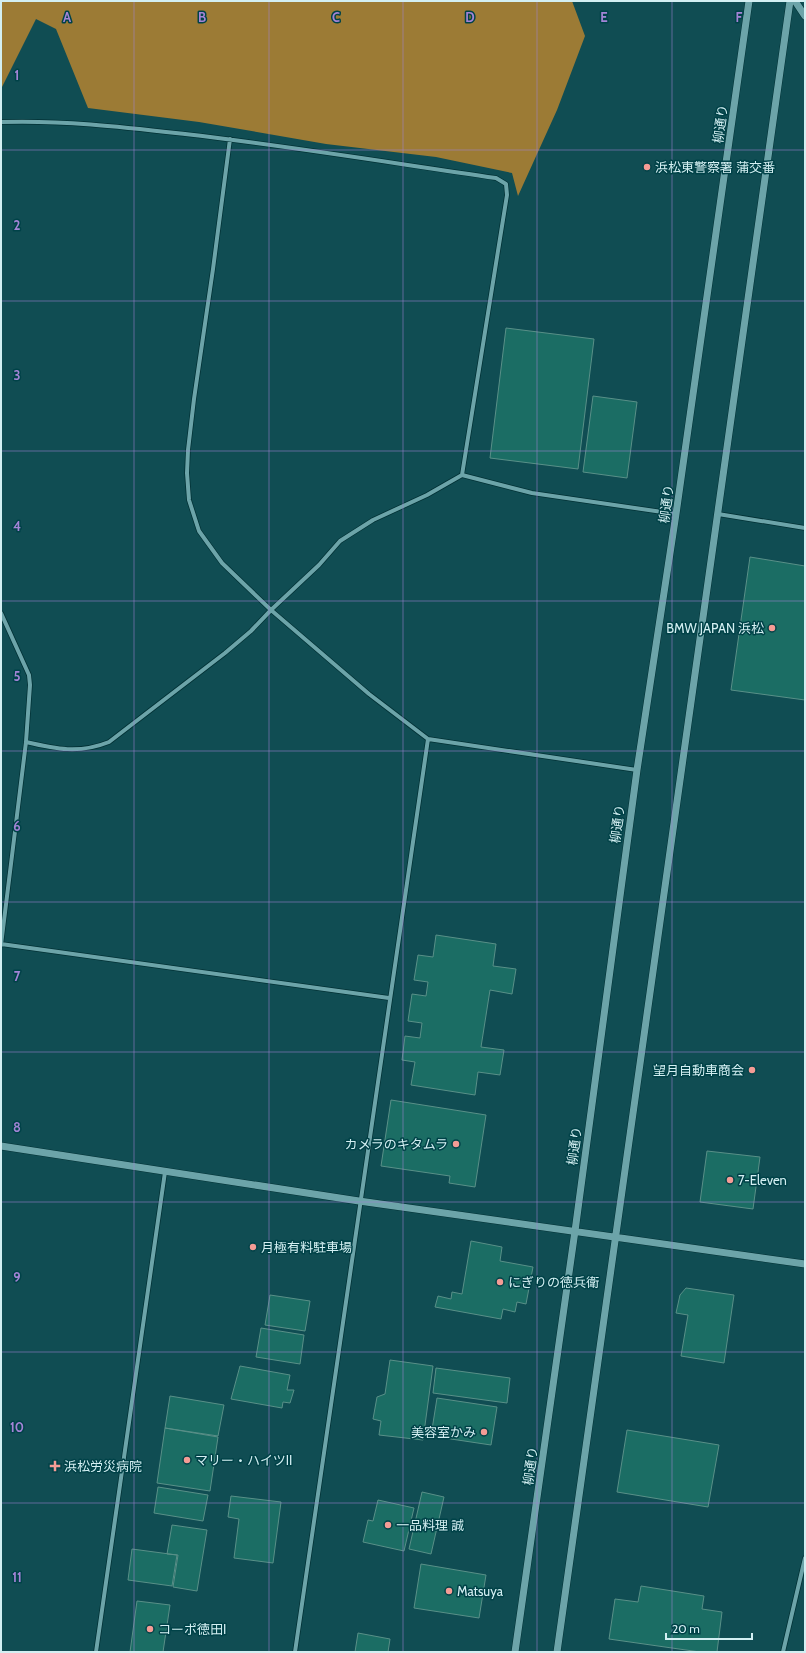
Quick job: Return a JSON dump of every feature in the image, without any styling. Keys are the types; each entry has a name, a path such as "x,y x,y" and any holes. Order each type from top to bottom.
{"street":[{"name":"柳通り","path":"516,1652 575,1231 637,770 676,514 749,1"},
{"path":"557,1652 790,1"},
{"path":"795,1 805,16"},
{"path":"1,122 38,120 102,125 230,139 496,178 506,184 507,196 462,474"},
{"path":"230,139 193,406 187,465 189,500 199,531 222,563 271,610 370,694 428,739 637,770"},
{"path":"26,742 55,749 77,750 94,748 109,742 251,631 319,565 340,540 373,520 427,495 462,474 532,493 676,514"},
{"path":"718,514 805,528"},
{"path":"1,613 29,675 30,685 26,742 1,944 389,998"},
{"path":"295,1652 359,1201 428,739"},
{"path":"1,1146 359,1201 616,1236 805,1264"},
{"path":"96,1652 165,1172"},
{"path":"783,1652 805,1558"}],"shaded area":[{"path":"1,1 572,1 585,36 557,110 518,196 512,173 436,157 326,144 199,122 88,108 56,29 36,19 1,89"}],"building":[{"path":"506,328 594,339 578,469 490,458"},
{"path":"593,396 637,402 627,478 583,472"},
{"name":"BMW JAPAN 浜松","path":"750,557 805,566 805,700 731,690"},
{"path":"436,935 496,944 493,966 516,969 512,994 490,990 481,1047 504,1050 500,1075 478,1072 475,1095 411,1085 415,1062 402,1060 405,1036 420,1038 422,1023 408,1021 412,994 426,996 428,982 414,980 418,955 433,957"},
{"path":"391,1100 486,1115 475,1187 449,1183 450,1176 381,1166"},
{"name":"7-Eleven","path":"707,1151 760,1157 753,1209 700,1202"},
{"path":"471,1241 502,1247 500,1261 533,1267 526,1304 517,1302 515,1312 503,1309 501,1319 435,1307 438,1296 451,1299 452,1292 462,1294"},
{"path":"686,1288 734,1295 724,1363 681,1356 688,1315 676,1313 680,1295"},
{"path":"270,1295 310,1301 305,1331 265,1325"},
{"path":"261,1328 304,1335 300,1364 256,1357"},
{"path":"390,1360 433,1366 423,1440 379,1435 381,1421 373,1419 377,1397 385,1394"},
{"path":"240,1366 290,1375 287,1390 294,1390 290,1403 283,1402 282,1408 231,1399"},
{"path":"436,1368 510,1378 507,1403 433,1393"},
{"path":"170,1396 224,1405 218,1436 165,1428"},
{"path":"437,1398 497,1407 491,1445 431,1436"},
{"name":"マリー・ハイツII","path":"165,1428 218,1437 210,1491 157,1483"},
{"path":"627,1430 719,1445 708,1507 617,1492"},
{"path":"158,1487 208,1495 203,1521 154,1513"},
{"path":"422,1492 444,1497 431,1554 409,1549"},
{"path":"231,1496 281,1502 273,1563 234,1558 239,1519 228,1517"},
{"path":"378,1500 414,1508 404,1551 363,1542 368,1520 373,1521"},
{"path":"172,1525 207,1530 197,1591 173,1587 178,1555 167,1554"},
{"path":"132,1549 177,1555 172,1586 128,1580"},
{"path":"421,1564 486,1575 479,1618 414,1608"},
{"path":"641,1586 704,1596 702,1609 722,1612 717,1652 700,1652 609,1639 615,1599 638,1602"},
{"name":"コーポ徳田I","path":"137,1601 170,1605 163,1652 130,1652"},
{"path":"358,1633 390,1639 388,1652 355,1652"}],"place":[{"name":"浜松東警察署 蒲交番","path":"647,167"},
{"name":"BMW JAPAN 浜松","path":"772,628"},
{"name":"望月自動車商会","path":"752,1070"},
{"name":"カメラのキタムラ","path":"456,1144"},
{"name":"7-Eleven","path":"730,1180"},
{"name":"月極有料駐車場","path":"253,1247"},
{"name":"にぎりの徳兵衛","path":"500,1282"},
{"name":"美容室かみ","path":"484,1432"},
{"name":"マリー・ハイツII","path":"187,1460"},
{"name":"浜松労災病院","path":"55,1466"},
{"name":"一品料理 誠","path":"388,1525"},
{"name":"Matsuya","path":"449,1591"},
{"name":"コーポ徳田I","path":"150,1629"}]}
